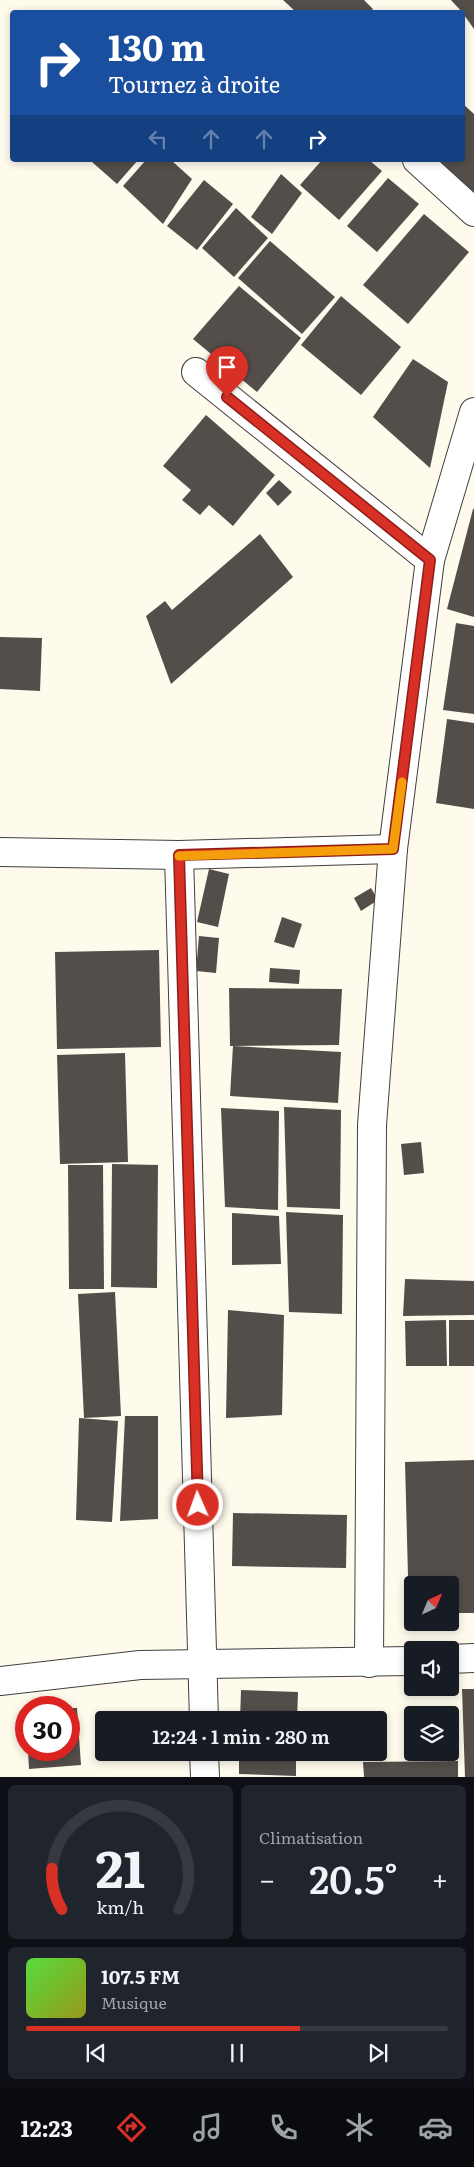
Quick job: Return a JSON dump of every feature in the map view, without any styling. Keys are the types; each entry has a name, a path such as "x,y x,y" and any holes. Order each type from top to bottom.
{"street":[{"path":"419,162 474,212"},
{"path":"196,372 430,560"},
{"path":"369,1663 372,1126 393,849 430,560 474,412"},
{"path":"0,852 179,855 393,849"},
{"path":"179,855 204,1711"},
{"path":"459,1659 474,1658"},
{"path":"0,1681 140,1664 404,1661"},
{"path":"204,1761 205,1777"}],"building":[{"path":"283,0 364,0 373,9 372,10 294,10"},
{"path":"451,0 474,0 474,29 465,16 465,10 460,10"},
{"path":"465,106 474,114 474,194 440,162 465,162"},
{"path":"92,162 136,162 117,184"},
{"path":"144,162 173,162 192,179 163,224 123,186"},
{"path":"320,162 371,162 382,171 339,220 300,185"},
{"path":"281,174 302,193 272,234 251,217"},
{"path":"388,178 419,204 377,252 347,226"},
{"path":"204,180 233,204 197,250 167,226"},
{"path":"236,208 268,238 234,277 202,248"},
{"path":"424,214 469,252 408,324 363,285"},
{"path":"270,241 335,297 302,334 238,278"},
{"path":"239,286 301,338 257,392 193,339"},
{"path":"341,296 401,347 361,395 301,345"},
{"path":"413,359 448,382 430,468 373,417"},
{"path":"206,415 275,475 233,526 209,505 200,515 182,500 191,490 163,466"},
{"path":"279,480 292,492 278,506 266,493"},
{"path":"474,509 474,617 447,609"},
{"path":"260,534 293,577 171,684 146,616 165,601 172,610"},
{"path":"456,623 474,626 474,714 443,710"},
{"path":"0,637 42,638 40,691 0,689"},
{"path":"447,719 474,723 474,809 436,803"},
{"path":"209,869 229,874 218,927 197,922"},
{"path":"371,888 378,900 361,911 354,898"},
{"path":"282,917 302,924 294,948 274,942"},
{"path":"199,936 219,938 216,973 196,971"},
{"path":"159,950 161,1047 57,1049 55,952"},
{"path":"270,968 300,970 299,984 269,982"},
{"path":"229,988 342,989 339,1045 230,1046"},
{"path":"233,1046 341,1052 338,1103 230,1096"},
{"path":"125,1053 128,1162 60,1164 57,1055"},
{"path":"284,1107 341,1110 340,1209 287,1207"},
{"path":"221,1108 279,1111 278,1210 225,1207"},
{"path":"421,1142 424,1173 404,1175 401,1144"},
{"path":"112,1164 158,1165 157,1288 111,1287"},
{"path":"68,1165 103,1165 104,1289 69,1289"},
{"path":"286,1212 343,1215 342,1314 289,1312"},
{"path":"232,1213 279,1216 281,1264 232,1265"},
{"path":"405,1279 474,1281 474,1315 403,1316"},
{"path":"115,1292 121,1416 84,1418 78,1294"},
{"path":"228,1310 284,1315 282,1415 226,1418"},
{"path":"446,1320 447,1366 406,1366 405,1321"},
{"path":"449,1320 474,1320 474,1366 449,1366"},
{"path":"125,1416 158,1416 158,1519 120,1521"},
{"path":"79,1418 118,1421 112,1522 76,1520"},
{"path":"474,1460 474,1613 459,1613 459,1576 408,1576 405,1462"},
{"path":"233,1513 347,1515 346,1568 232,1566"},
{"path":"462,1689 474,1689 474,1777 465,1777"},
{"path":"241,1690 298,1692 297,1711 240,1711"},
{"path":"80,1751 81,1765 29,1769 29,1761 80,1761"},
{"path":"239,1761 296,1761 296,1776 239,1774"},
{"path":"458,1761 458,1777 364,1777 363,1762"}],"slow traffic":[{"path":"179,856 393,849 402,782"}],"route":[{"path":"198,1505 179,855 393,849 430,560 227,397"}]}
